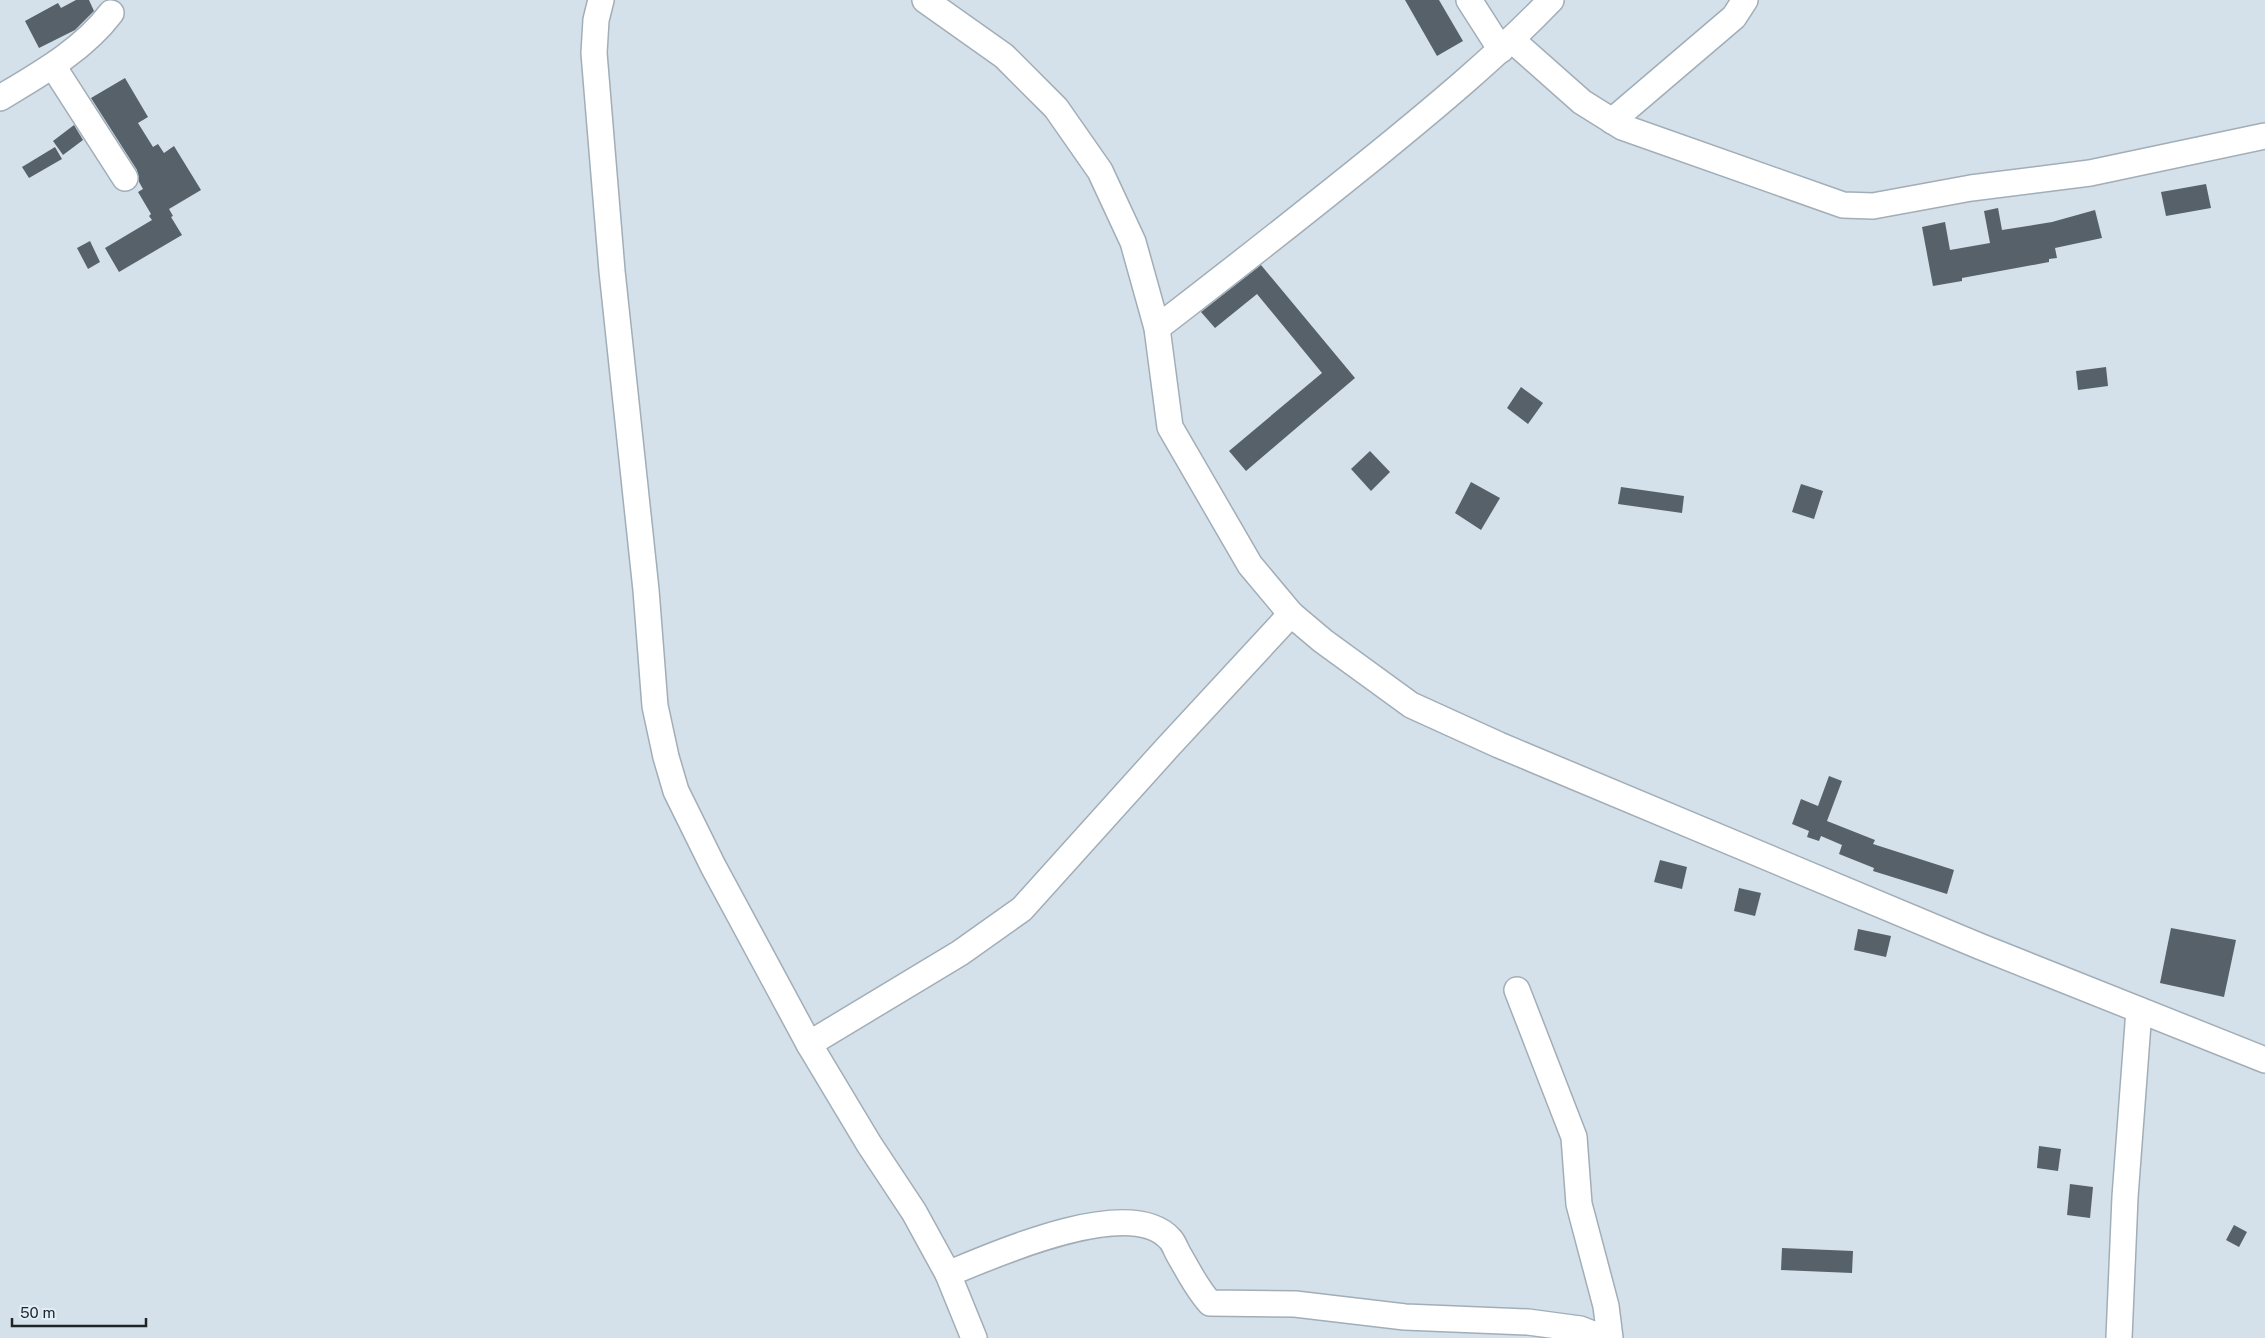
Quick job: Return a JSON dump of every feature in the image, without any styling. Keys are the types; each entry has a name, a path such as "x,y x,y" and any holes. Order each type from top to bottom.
{"street":[{"path":"601,0 596,20 594,53 612,271 646,590 655,706 666,757 676,791 709,858 809,1044 869,1144 914,1212 948,1274 974,1338"},
{"path":"924,0 1004,56 1056,108 1100,171 1133,242 1157,328 1170,427 1250,565 1291,614 1323,641 1411,705 1508,748 1979,946 2265,1060"},
{"path":"1470,0 1506,45 1582,102 1622,127 1843,205 1873,206 1971,188 2090,173 2265,136"},
{"path":"1157,328 1308,211 1438,105 1506,45 1551,0"},
{"path":"1612,121 1734,17 1745,0"},
{"path":"0,98 53,66 101,27 111,13"},
{"path":"53,66 125,178"},
{"path":"809,1044 960,953 1022,909 1291,614"},
{"path":"1517,990 1574,1137 1579,1204 1606,1306 1610,1338"},
{"path":"2118,1338 2139,1010"},
{"path":"948,1274 1002,1252 1078,1227 1137,1224 1157,1228 1170,1239 1200,1292 1210,1303 1295,1304 1406,1327 1528,1322 1580,1330 1603,1338"}],"building":[{"path":"76,0 89,0 94,11 75,30 39,48 25,21 58,3 61,8"},
{"path":"1405,0 1439,0 1463,41 1437,56"},
{"path":"125,78 148,117 138,123 153,147 158,144 164,153 174,146 201,190 169,209 173,216 171,217 182,235 119,272 105,248 152,220 149,216 151,214 138,192 143,189 139,182 137,170 91,98"},
{"path":"74,125 83,140 63,155 53,141"},
{"path":"55,147 62,159 29,178 22,167"},
{"path":"2206,184 2211,208 2166,216 2161,192"},
{"path":"1998,208 2002,230 2052,222 2095,210 2102,238 2055,248 2057,258 2049,259 2049,262 1962,278 1962,281 1933,286 1922,227 1945,222 1950,250 1990,243 1984,211"},
{"path":"90,241 100,262 88,269 77,248"},
{"path":"1261,265 1355,378 1246,471 1229,451 1322,373 1257,294 1215,328 1201,312"},
{"path":"2106,367 2108,386 2078,390 2076,371"},
{"path":"1521,387 1543,403 1528,424 1507,408"},
{"path":"1370,451 1390,472 1371,491 1351,469"},
{"path":"1471,482 1500,498 1481,530 1455,513"},
{"path":"1801,484 1823,491 1814,519 1792,512"},
{"path":"1621,487 1684,496 1682,513 1618,504"},
{"path":"1829,776 1842,781 1827,821 1875,840 1873,844 1954,870 1947,894 1873,871 1874,868 1839,854 1842,845 1821,836 1819,841 1807,837 1809,831 1792,824 1801,799 1818,806"},
{"path":"1660,860 1687,867 1682,889 1654,882"},
{"path":"1739,888 1761,893 1755,916 1734,911"},
{"path":"2171,928 2236,940 2224,997 2160,983"},
{"path":"1858,929 1891,936 1886,957 1854,950"},
{"path":"2039,1146 2061,1149 2058,1171 2037,1168"},
{"path":"2070,1184 2093,1187 2090,1218 2067,1215"},
{"path":"2234,1225 2247,1232 2239,1247 2226,1240"},
{"path":"1782,1248 1853,1251 1852,1273 1781,1270"}]}
